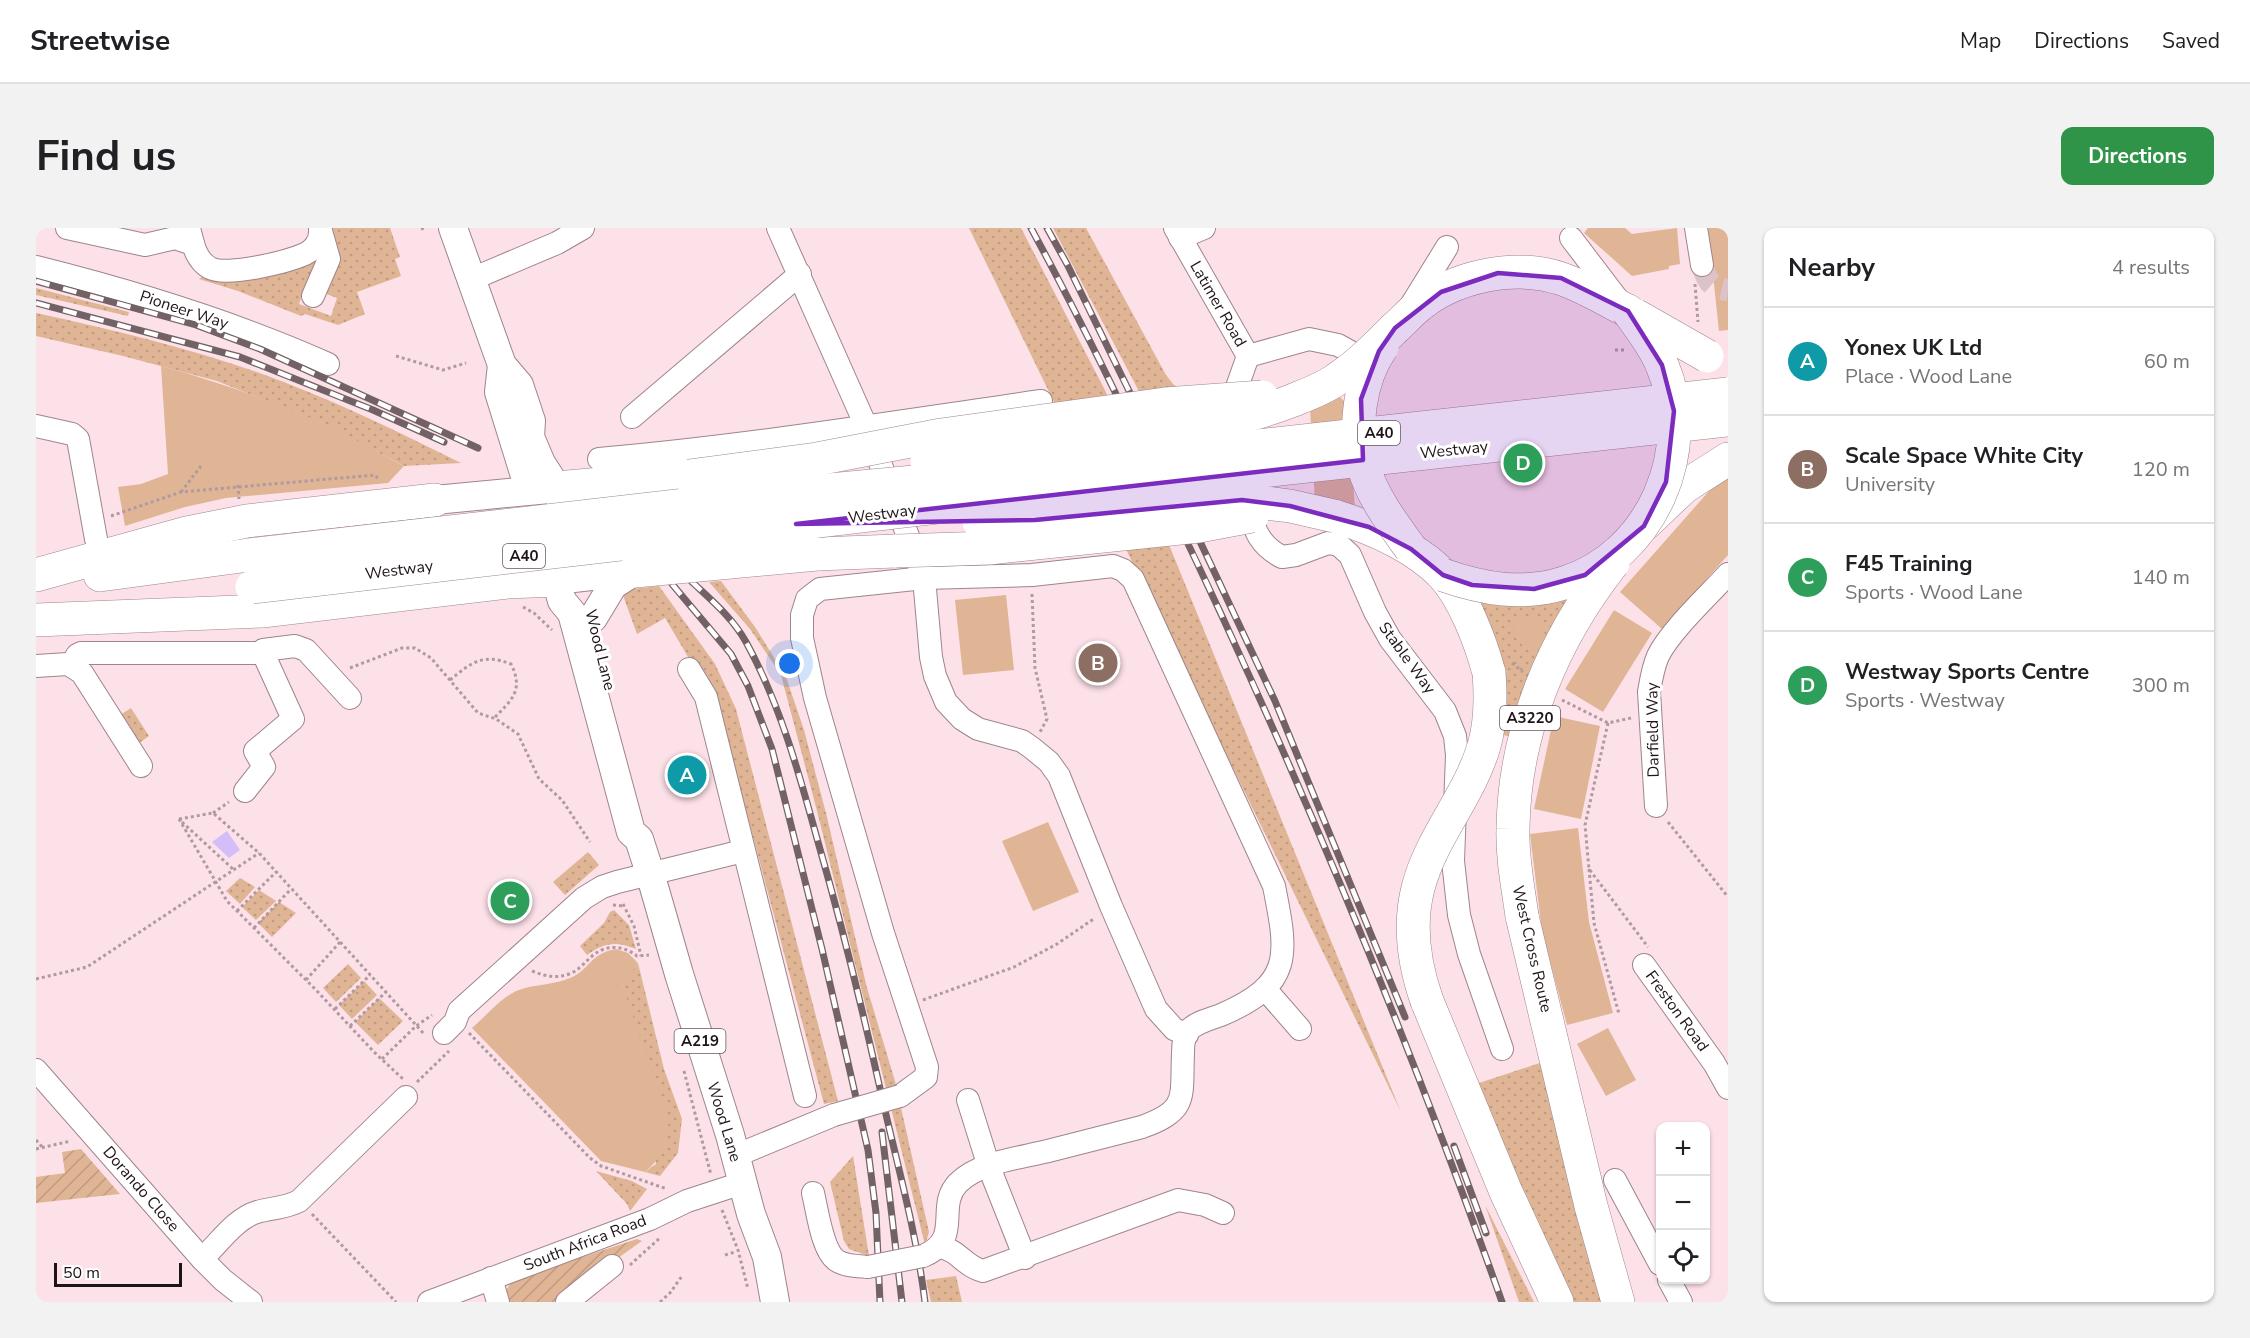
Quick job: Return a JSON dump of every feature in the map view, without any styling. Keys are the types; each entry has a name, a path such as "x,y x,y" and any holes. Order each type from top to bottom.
{"highway":[{"name":"A3220","path":"1443,575 1472,585 1504,590 1534,589 1563,584 1586,575 1606,563 1635,535 1666,482 1674,436 1674,411 1662,365 1650,342 1628,311 1561,278 1529,273 1498,273 1465,281 1440,292 1416,308 1403,328 1379,351 1361,399 1360,442 1364,468 1375,494 1411,549 1443,575 1467,612 1483,652 1491,695 1490,716 1479,760 1432,851 1418,889 1414,909 1414,954 1419,978 1502,1182 1557,1302"},
{"path":"1628,311 1707,356 1728,360"},
{"name":"A40","path":"754,497 958,455 1180,429 1261,412 1306,395 1336,380 1403,328"},
{"name":"Westway","path":"36,584 249,555 754,497 1041,470 1728,394"},
{"name":"A40","path":"567,485 689,476 817,459 941,435 1165,404 1306,395"},
{"name":"Westway","path":"36,614 1033,496 1728,420"},
{"path":"1635,535 1684,487 1728,459"},
{"name":"A40","path":"36,575 187,533 247,521 435,500"},
{"name":"A40","path":"796,524 1035,520 1194,501 1242,500 1290,506 1334,516 1369,527 1411,549"},
{"name":"A40","path":"635,571 816,554 989,548 1199,526 1243,516 1288,513 1334,516"},
{"name":"West Cross Route","path":"1618,1302 1591,1206 1522,916 1515,870 1513,831 1515,786 1524,738 1538,694 1556,652 1601,577 1635,535"},
{"name":"A40","path":"36,620 262,611 571,574"}],"main road":[{"path":"453,228 502,365 519,385 531,421 542,431 549,452 564,472 577,482 567,485 514,445 499,392 502,365"},
{"path":"435,500 482,487 503,468 514,445"},
{"name":"A40","path":"435,500 567,485"},
{"path":"593,618 613,585 635,571"},
{"name":"A40","path":"571,574 635,571"},
{"name":"Wood Lane","path":"571,574 593,618 644,830 639,839"},
{"name":"Wood Lane","path":"571,574 562,601 572,613 631,832 639,839 650,873 723,1164 767,1257 762,1297"}],"street":[{"path":"67,228 145,245 191,236 196,254 203,263 211,269 224,272 238,272 306,254 320,239 321,230"},
{"path":"778,228 866,426 924,578 931,657 935,676 946,702 962,719 978,729 1022,741 1040,755 1059,776 1111,906 1156,1009 1174,1029 1187,1035"},
{"path":"1178,233 1204,228"},
{"path":"1696,228 1699,271"},
{"path":"313,296 329,259 321,230"},
{"path":"472,279 572,231"},
{"name":"Latimer Road","path":"1178,233 1248,356 1309,339 1338,345 1377,368"},
{"path":"1571,238 1628,311"},
{"path":"1447,247 1403,328 1377,368 1373,388 1374,445 1391,495 1409,525 1450,566 1471,598"},
{"name":"Pioneer Way","path":"36,267 190,310 278,342 328,364"},
{"path":"632,417 800,274"},
{"name":"Stable Way","path":"1248,356 1238,387 1230,437 1233,462 1256,533 1271,552 1282,557 1296,555 1328,543 1339,545 1350,555 1375,612 1390,639 1446,711 1455,736 1457,755 1453,861 1456,896 1463,934 1502,1049"},
{"path":"567,485 722,445 1041,401"},
{"path":"36,426 72,434 78,439 94,530"},
{"path":"1086,502 1105,567"},
{"path":"1039,574 1043,538"},
{"path":"906,1006 815,698 802,638 802,615 807,599 820,589 924,578 1039,574 1113,566 1124,570 1133,579 1274,886 1282,928 1280,962 1275,979 1266,990 1242,1005 1199,1023 1187,1035 1183,1047 1181,1097 1174,1111 1142,1127 974,1172 959,1182 951,1193 948,1227 931,1252"},
{"name":"Darfield Way","path":"1656,806 1649,692 1652,674 1659,655 1670,639 1728,574"},
{"path":"72,665 77,655 81,653 263,652 263,650 295,646 306,650 350,698"},
{"path":"245,791 264,767 255,751 293,719 263,652"},
{"path":"36,666 72,665 82,673 141,766"},
{"path":"689,669 706,697 806,1096"},
{"path":"440,1037 455,1022 459,1011 584,898 602,887 743,851"},
{"name":"Freston Road","path":"1644,965 1714,1063 1728,1088"},
{"path":"1266,990 1300,1029"},
{"name":"South Africa Road","path":"429,1302 650,1218 687,1201 723,1164 834,1115 900,1096 926,1077 927,1067 906,1006"},
{"name":"Dorando Close","path":"36,1070 202,1259 223,1280 251,1302"},
{"path":"202,1259 246,1216 292,1205 299,1201 402,1096"},
{"path":"968,1100 989,1167 1025,1257"},
{"path":"1615,1180 1656,1257"},
{"path":"813,1193 824,1240 835,1260 848,1265 868,1267 947,1248 972,1268 983,1271 1178,1200 1205,1205 1223,1213"},
{"path":"567,1302 595,1295 612,1266"},
{"path":"491,1278 498,1302"},
{"path":"1671,1284 1681,1302"}],"path":[{"path":"1698,322 1699,271"},
{"path":"396,356 443,370 466,363"},
{"path":"181,492 201,466"},
{"path":"94,530 181,492 238,485 375,475"},
{"path":"238,485 239,502"},
{"path":"1039,574 1035,668 1047,719 1040,755"},
{"path":"534,613 552,630"},
{"path":"327,673 362,664 402,648 415,648 431,658 478,713 494,718 518,734 538,779 562,800 590,842"},
{"path":"450,680 469,665 484,658 498,659 511,664 518,677 516,689 511,702 494,718"},
{"path":"1608,723 1585,825 1594,923 1619,1014"},
{"path":"1656,806 1728,897"},
{"path":"179,819 213,813 259,853 417,1026 440,1037"},
{"path":"179,819 234,870"},
{"path":"179,819 212,874 214,883 227,901 404,1080 402,1096"},
{"path":"36,980 87,967 259,853"},
{"path":"1589,869 1655,956 1644,965"},
{"path":"236,911 276,872"},
{"path":"254,928 291,889"},
{"path":"622,902 634,926 641,956"},
{"path":"906,1006 1014,967 1057,944 1111,906"},
{"path":"306,980 340,942"},
{"path":"532,971 546,976 560,977 572,974 596,952 604,948 617,947 630,950 638,956 654,954"},
{"path":"335,1010 370,975"},
{"path":"350,1026 386,992"},
{"path":"417,1026 440,1037"},
{"path":"382,1059 417,1026"},
{"path":"468,1033 590,1158 601,1166 671,1191"},
{"path":"440,1037 445,1057"},
{"path":"440,1037 445,1057"},
{"path":"402,1096 445,1057"},
{"name":"Wood Lane","path":"683,1063 723,1164 711,1176"},
{"path":"36,1149 73,1140 78,1136"},
{"path":"36,1140 43,1148"},
{"path":"299,1201 396,1302"},
{"path":"727,1223 762,1297"},
{"path":"612,1266 623,1273 668,1232"},
{"path":"725,1255 735,1252"},
{"path":"660,1302 682,1276"},
{"path":"666,1297 667,1302"}],"highlighted area":[{"path":"1498,273 1561,278 1628,311 1662,365 1674,411 1666,482 1644,526 1585,575 1534,589 1472,585 1443,575 1411,549 1369,527 1290,506 1242,500 1035,520 796,524 1363,460 1361,399 1379,351 1395,328 1441,292"}],"shaded area":[{"path":"329,228 390,228 400,257 395,259 401,276 357,292 365,314 338,325 305,314 301,316 238,291 199,279 208,272 236,277 247,276 306,259 319,245 322,245 326,258 310,295 303,293 299,304 331,316 337,298 321,292 336,256"},
{"path":"969,228 1021,228 1109,398 1401,1112"},
{"path":"1053,228 1086,228 1166,375 1173,384 1185,392 1142,397"},
{"path":"1588,228 1625,228 1632,234 1677,228 1680,264 1669,266 1669,269 1632,276 1584,233"},
{"path":"1708,228 1728,228 1728,330 1719,331"},
{"path":"36,288 129,312 128,316 36,295"},
{"path":"36,313 147,339 257,372 335,403 461,463 404,466 324,424 217,381 36,336"},
{"path":"161,366 262,399 322,423 404,466 388,483 226,498 185,507 125,526 118,487 141,484 168,474"},
{"path":"1338,395 1345,402 1348,412 1355,509 1315,504 1310,407"},
{"path":"1728,476 1728,555 1662,629 1620,592 1710,490"},
{"path":"721,581 755,627 786,677 804,730 867,988 895,1081 929,1232 925,1245 781,675 750,629 709,582"},
{"path":"659,586 715,664 736,709 838,1101 824,1104 726,735 710,694 665,618 637,634 621,590"},
{"path":"1569,593 1574,603 1516,739 1501,734 1476,601"},
{"path":"1006,595 1014,670 963,675 955,600"},
{"path":"1614,610 1652,633 1603,712 1565,689"},
{"path":"1537,616 1545,634 1536,648 1524,647 1512,634 1517,618"},
{"path":"131,708 149,736 139,743 120,715"},
{"path":"1554,716 1600,726 1581,819 1534,809"},
{"path":"1048,822 1079,892 1033,911 1002,841"},
{"path":"1578,828 1589,922 1613,1013 1567,1025 1542,931 1530,834"},
{"path":"227,831 240,850 229,858 212,842"},
{"path":"588,852 599,865 565,895 553,882"},
{"path":"240,878 255,887 240,904 226,891"},
{"path":"259,890 276,901 256,920 242,907"},
{"path":"279,902 296,913 272,937 258,923"},
{"path":"614,910 629,925 636,949 611,944 599,947 587,955 580,946"},
{"path":"616,949 628,953 638,963 622,985 668,1115 668,1131 661,1154 645,1172 601,1161 472,1028 500,1001 513,993 570,978 582,971 595,958"},
{"path":"638,963 664,1069 682,1119 678,1153 660,1176 645,1172 656,1164 622,984"},
{"path":"348,964 361,978 336,1002 323,988"},
{"path":"364,981 377,995 352,1019 339,1005"},
{"path":"379,998 403,1021 378,1045 355,1022"},
{"path":"1608,1028 1636,1080 1606,1096 1577,1044"},
{"path":"1549,1060 1607,1302 1569,1302 1473,1085"},
{"path":"81,1149 120,1194 36,1203 36,1177 65,1173 62,1152"},
{"path":"853,1156 869,1256 849,1249 844,1241 830,1182"},
{"path":"596,1171 632,1181 647,1189 630,1211 627,1204"},
{"path":"1485,1205 1534,1302 1519,1302"},
{"path":"637,1239 642,1241 556,1302 503,1302 505,1292 516,1279"},
{"path":"956,1276 962,1302 931,1302 926,1280"}],"tunnel":[{"path":"1702,265 1706,276 1714,286 1728,290"}],"railway":[{"path":"1031,228 1171,508 1305,801 1388,1000 1502,1302"},
{"path":"1047,228 1133,399 1275,701 1405,1017"},
{"path":"36,281 196,325 260,349 478,448"},
{"path":"36,303 240,357 373,410 444,442"},
{"path":"691,581 721,609 741,633 769,690 788,739 804,790 858,993 911,1220 925,1302"},
{"path":"672,584 731,654 748,686 772,749 822,949 868,1150 876,1213 880,1302"},
{"path":"882,1132 902,1302"},
{"path":"1454,1146 1486,1233"}],"place":[{"name":"Westway Sports Centre","path":"1523,463"},
{"name":"Scale Space White City","path":"1098,663"},
{"name":"Yonex UK Ltd","path":"687,775"},
{"name":"F45 Training","path":"510,901"}]}
